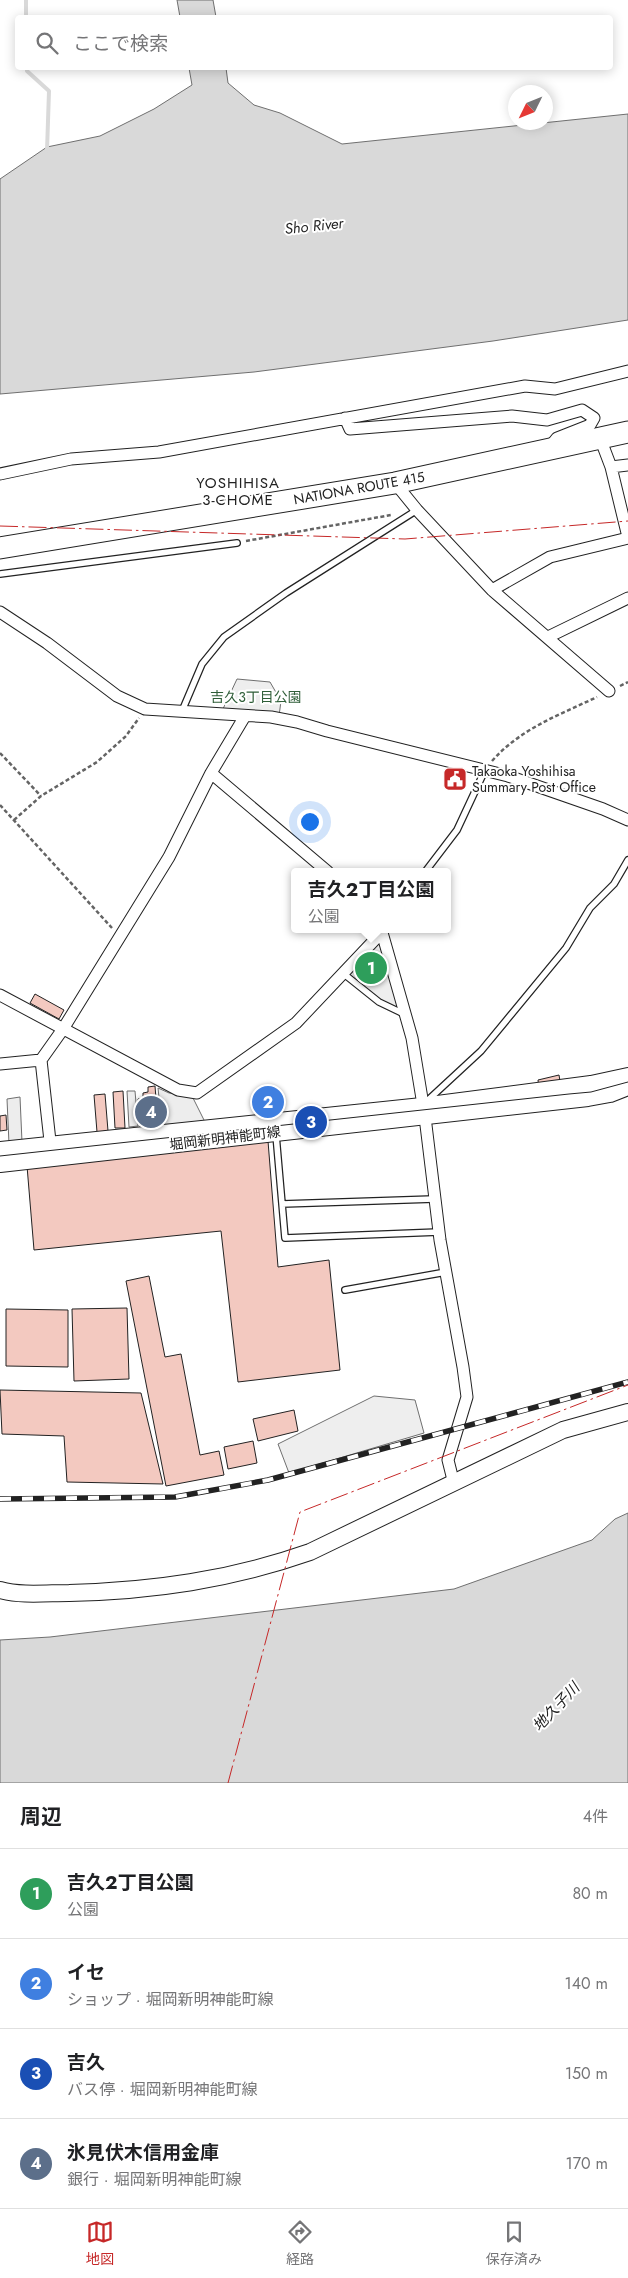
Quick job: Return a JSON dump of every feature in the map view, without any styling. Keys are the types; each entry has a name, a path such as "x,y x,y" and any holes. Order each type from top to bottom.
{"highway":[{"name":"NATIONA ROUTE 415","path":"0,548 395,482 547,451 628,432"}],"main road":[{"name":"堀岡新明神能町線","path":"0,1150 51,1152 276,1132 424,1112 628,1076"},
{"name":"堀岡新明神能町線","path":"0,1164 51,1152 424,1112 588,1098 610,1094 628,1087"},
{"path":"0,1590 55,1593 127,1592 212,1579 266,1568 310,1552 563,1430 628,1412"}],"street":[{"path":"0,474 71,459 159,452 525,386 555,389 628,371"},
{"path":"345,418 350,429 512,416 547,420 582,410 594,418 590,426 557,438 547,451"},
{"path":"492,590 550,557 628,537 611,468 600,438"},
{"path":"611,468 628,465"},
{"path":"395,482 417,510 492,590 609,691"},
{"path":"548,638 628,598"},
{"path":"0,612 46,643 117,696 145,709 271,717 297,722 508,776 604,809 628,820"},
{"path":"51,1152 41,1060 63,1028 118,936 169,857 211,773 245,716"},
{"path":"211,773 323,868"},
{"path":"0,995 178,1090 198,1093 296,1023 344,974 380,933"},
{"path":"384,933 412,1038 424,1112 434,1199 466,1397 448,1460 454,1484"},
{"path":"0,1064 41,1060"}],"lane":[{"path":"182,712 202,664 224,637 286,593 417,510"},
{"path":"0,574 237,543"},
{"path":"428,868 458,830 485,770"},
{"path":"424,1112 481,1051 554,963 566,948 590,908 614,884 628,860"},
{"path":"344,974 379,1002 406,1016"},
{"path":"276,1132 285,1238 439,1232"},
{"path":"282,1204 434,1199"},
{"path":"345,1290 446,1272"}],"path":[{"path":"237,543 417,510"},
{"path":"485,770 502,750 530,728 628,682"},
{"path":"14,820 41,796 97,762 126,736 145,709"},
{"path":"0,753 41,796"},
{"path":"0,806 118,936"}],"green space":[{"name":"吉久3丁目公園","path":"237,679 270,682 281,701 279,716 222,711"},
{"path":"381,933 384,933 406,1016 379,1002 344,974"},
{"path":"374,1396 415,1400 424,1433 289,1473 278,1444"}],"shaded area":[{"path":"158,1088 169,1093 191,1094 205,1122 162,1126"},
{"path":"127,1091 135,1091 138,1126 129,1127"},
{"path":"20,1097 22,1142 9,1144 7,1099"}],"water":[{"path":"177,0 213,0 216,15 180,15"},
{"name":"Sho River","path":"189,70 226,70 228,83 254,105 280,113 342,144 508,127 508,130 553,130 553,122 628,114 628,320 493,341 254,372 0,394 0,179 47,147 100,136 154,109 192,85"},
{"name":"地久子川","path":"628,1513 628,1783 0,1783 0,1640 50,1637 454,1589 592,1540 615,1519"}],"building":[{"path":"35,994 64,1010 59,1019 30,1003"},
{"path":"559,1075 561,1087 539,1089 538,1080"},
{"path":"155,1086 158,1124 140,1125 138,1099 143,1098 143,1093 148,1092 148,1087"},
{"path":"123,1091 125,1128 115,1128 113,1092"},
{"path":"105,1094 108,1131 97,1132 94,1095"},
{"path":"6,1115 7,1130 0,1131 0,1116"},
{"path":"268,1141 278,1267 329,1260 340,1370 238,1382 221,1231 34,1250 27,1166"},
{"path":"149,1276 165,1357 181,1354 200,1455 219,1451 224,1475 166,1486 126,1281"},
{"path":"127,1308 129,1379 74,1381 72,1309"},
{"path":"6,1309 68,1310 68,1367 6,1366"},
{"path":"0,1390 141,1393 163,1484 67,1482 64,1436 2,1434"},
{"path":"294,1410 298,1431 258,1441 253,1419"},
{"path":"253,1441 257,1463 228,1469 224,1447"}],"waterway":[{"path":"26,0 26,15"},
{"path":"27,70 49,91 47,151"}],"tram line":[{"path":"0,1156 591,1092 628,1082"}],"railway":[{"path":"0,1499 175,1497 268,1480 628,1382"}],"power":[{"path":"0,526 405,539 628,521"},
{"path":"228,1783 300,1512 628,1385"}],"place":[{"name":"Takaoka Yoshihisa Summary Post Office","path":"455,779"},
{"name":"吉久2丁目公園","path":"371,968"},
{"name":"イセ","path":"268,1102"},
{"name":"氷見伏木信用金庫","path":"151,1112"},
{"name":"吉久","path":"311,1122"}],"district":[{"name":"YOSHIHISA 3-CHOME","path":"238,492"}]}
